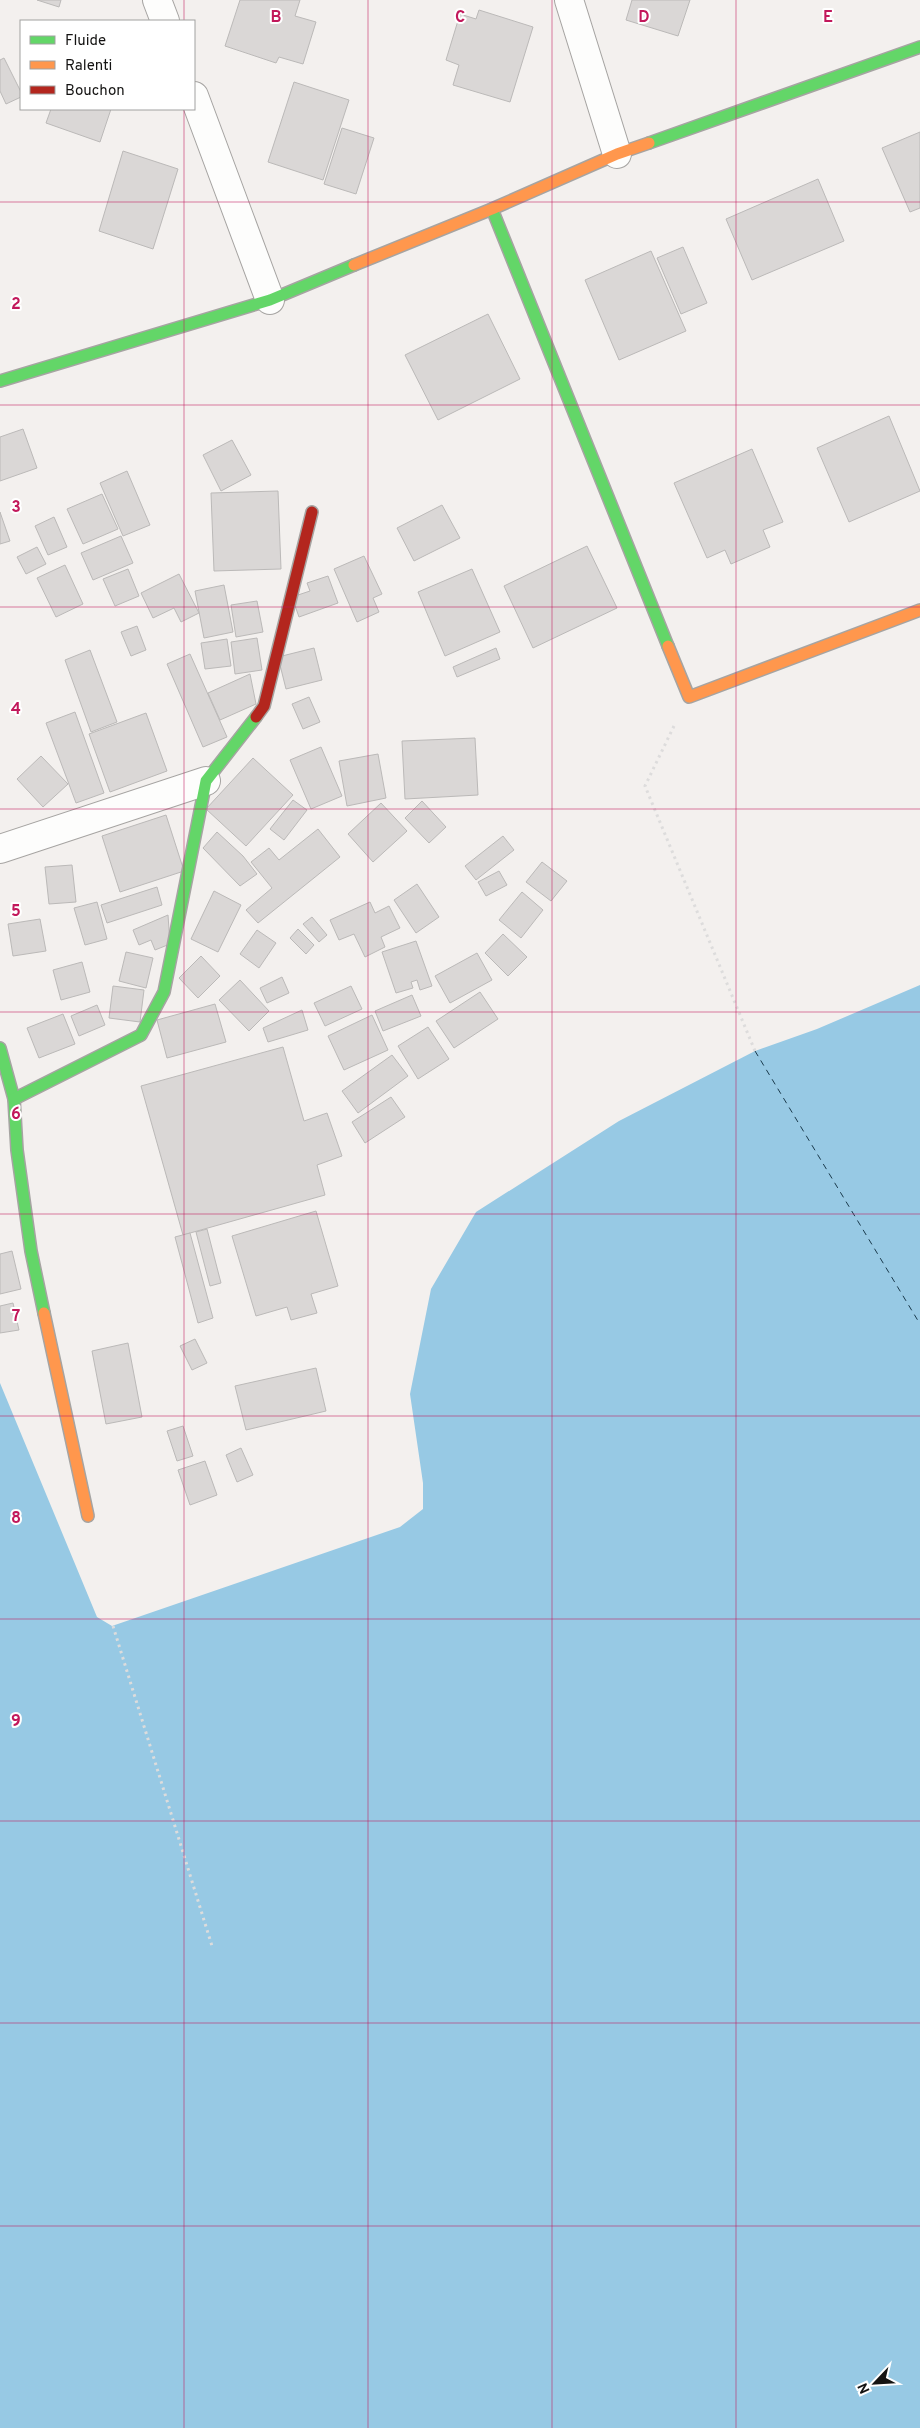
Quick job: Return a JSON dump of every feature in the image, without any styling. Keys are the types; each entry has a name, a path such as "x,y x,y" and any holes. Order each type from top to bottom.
{"street":[{"path":"158,0 166,20"},
{"path":"569,0 618,154"},
{"path":"0,381 270,300 618,154 920,47"},
{"path":"195,99 270,300"},
{"path":"492,208 620,533 689,697 920,610"},
{"path":"14,1099 141,1035 164,992 206,781 264,706 312,512"},
{"path":"0,849 206,781"},
{"path":"0,1048 14,1099 17,1150 30,1251 88,1516"}],"path":[{"path":"689,697 645,786 755,1052"},
{"path":"113,1626 212,1946"}],"water":[{"path":"920,985 920,2428 0,2428 0,1383 97,1617 112,1626 400,1527 423,1509 423,1483 410,1394 431,1289 476,1212 619,1121 755,1051 817,1029"}],"building":[{"path":"37,0 61,0 59,7"},
{"path":"240,0 300,0 295,16 316,22 303,64 279,57 276,63 225,46"},
{"path":"632,0 690,0 678,36 626,20"},
{"path":"479,10 533,27 510,102 453,85 459,65 446,60 460,14 476,19"},
{"path":"4,58 20,90 20,97 6,104 0,91 0,60"},
{"path":"294,82 349,100 323,180 268,162"},
{"path":"51,110 111,110 100,142 46,123"},
{"path":"342,128 374,138 356,194 324,184"},
{"path":"920,132 920,208 910,212 882,148"},
{"path":"123,151 178,169 153,249 99,231"},
{"path":"818,179 844,241 752,280 726,219"},
{"path":"683,247 707,303 681,314 657,258"},
{"path":"651,251 686,331 619,360 585,280"},
{"path":"488,314 520,379 438,420 405,355"},
{"path":"889,416 920,491 849,522 817,448"},
{"path":"23,429 37,468 0,481 0,437"},
{"path":"232,440 251,475 221,491 203,455"},
{"path":"752,449 783,522 763,530 770,547 731,564 725,550 707,558 674,483"},
{"path":"127,471 150,525 123,536 100,483"},
{"path":"278,491 281,569 214,571 211,493"},
{"path":"102,494 118,529 83,544 67,509"},
{"path":"442,505 460,538 414,561 397,528"},
{"path":"0,512 10,541 0,544"},
{"path":"54,517 67,547 48,555 35,526"},
{"path":"121,536 133,563 93,580 81,553"},
{"path":"587,546 617,608 533,648 504,586"},
{"path":"37,547 46,564 26,574 17,557"},
{"path":"364,556 382,594 373,598 379,612 357,622 334,569"},
{"path":"65,565 83,604 56,617 37,578"},
{"path":"128,569 139,596 115,606 103,579"},
{"path":"472,569 500,632 445,656 418,592"},
{"path":"179,574 199,613 181,622 174,608 153,618 141,593"},
{"path":"328,576 338,603 299,617 292,597 310,591 307,583"},
{"path":"224,585 233,632 204,638 195,591"},
{"path":"257,601 263,632 236,637 231,605"},
{"path":"137,626 146,650 131,656 121,632"},
{"path":"257,638 262,670 235,674 231,642"},
{"path":"227,639 231,666 205,669 201,643"},
{"path":"314,648 322,680 286,689 278,657"},
{"path":"496,648 500,659 457,677 453,667"},
{"path":"90,650 117,722 91,732 65,660"},
{"path":"190,654 227,737 203,747 167,664"},
{"path":"250,674 256,704 220,720 208,693"},
{"path":"309,697 320,722 303,729 292,704"},
{"path":"75,712 104,793 76,803 46,723"},
{"path":"146,713 167,771 110,792 89,734"},
{"path":"475,738 478,795 405,799 402,741"},
{"path":"321,747 342,796 311,809 290,760"},
{"path":"378,754 386,798 347,806 339,761"},
{"path":"41,756 68,784 43,807 17,779"},
{"path":"253,758 293,795 246,846 206,809"},
{"path":"293,800 307,810 284,840 270,829"},
{"path":"422,801 446,827 429,843 405,818"},
{"path":"381,803 407,831 373,862 348,834"},
{"path":"166,815 184,871 120,892 102,836"},
{"path":"318,829 340,857 258,923 246,910 272,888 251,862 269,848 279,860"},
{"path":"217,832 243,856 257,874 240,886 203,848"},
{"path":"503,836 514,850 476,880 465,866"},
{"path":"542,862 567,881 551,901 526,882"},
{"path":"72,865 76,902 49,904 45,867"},
{"path":"499,871 507,885 486,896 478,882"},
{"path":"417,884 439,917 416,933 394,900"},
{"path":"157,887 162,905 107,923 101,905"},
{"path":"214,891 241,905 218,952 191,939"},
{"path":"522,892 543,910 521,938 499,920"},
{"path":"97,902 107,939 85,945 74,908"},
{"path":"370,902 375,913 389,906 400,928 381,937 385,947 365,957 354,934 339,940 330,920"},
{"path":"168,915 170,944 155,950 151,940 139,945 133,930"},
{"path":"312,917 327,935 319,942 303,924"},
{"path":"40,919 46,951 13,956 8,924"},
{"path":"298,929 314,945 306,954 290,938"},
{"path":"257,930 276,943 259,968 240,954"},
{"path":"503,934 527,957 508,976 485,953"},
{"path":"416,941 432,986 420,990 417,980 411,982 413,988 396,993 382,952"},
{"path":"126,952 153,958 146,988 119,981"},
{"path":"477,953 492,980 450,1003 435,976"},
{"path":"201,956 220,976 198,998 179,978"},
{"path":"82,962 90,992 61,1000 53,970"},
{"path":"282,977 289,993 267,1003 260,988"},
{"path":"240,980 269,1011 249,1031 219,1000"},
{"path":"113,986 144,990 140,1022 109,1018"},
{"path":"351,986 362,1009 325,1026 314,1003"},
{"path":"480,992 498,1019 454,1048 436,1021"},
{"path":"412,995 421,1016 383,1031 375,1011"},
{"path":"215,1004 226,1042 167,1058 157,1020"},
{"path":"97,1005 105,1025 79,1036 71,1016"},
{"path":"302,1010 308,1030 268,1042 263,1028"},
{"path":"63,1014 75,1044 39,1058 27,1028"},
{"path":"372,1015 388,1050 344,1070 328,1036"},
{"path":"428,1027 449,1059 418,1079 398,1046"},
{"path":"283,1047 304,1121 327,1113 342,1156 317,1165 325,1195 183,1235 141,1086"},
{"path":"392,1055 408,1076 358,1113 342,1091"},
{"path":"391,1097 405,1117 365,1143 352,1122"},
{"path":"316,1211 338,1286 311,1294 317,1313 291,1320 287,1307 256,1316 232,1236"},
{"path":"207,1229 221,1283 210,1286 196,1232"},
{"path":"190,1233 213,1318 198,1323 175,1237"},
{"path":"12,1251 21,1289 0,1294 0,1254"},
{"path":"13,1303 19,1330 0,1333 0,1306"},
{"path":"195,1339 207,1363 192,1370 180,1346"},
{"path":"128,1343 142,1417 106,1424 92,1351"},
{"path":"316,1368 326,1411 246,1430 235,1386"},
{"path":"183,1426 193,1456 177,1461 167,1431"},
{"path":"241,1448 253,1475 237,1482 226,1455"},
{"path":"205,1461 217,1495 190,1505 178,1470"}],"ferry route":[{"path":"755,1051 920,1324"}],"traffic: fast":[{"path":"649,143 920,47"},
{"path":"492,209 668,646"},
{"path":"0,381 270,300 354,265"},
{"path":"14,1099 141,1035 164,992 206,781 256,717"},
{"path":"0,1048 14,1099 17,1150 31,1251 44,1313"}],"traffic: slow":[{"path":"354,265 492,209 617,154 649,143"},
{"path":"668,646 689,697 920,610"},
{"path":"44,1313 88,1516"}],"traffic: jam":[{"path":"256,717 264,706 312,512"}]}
